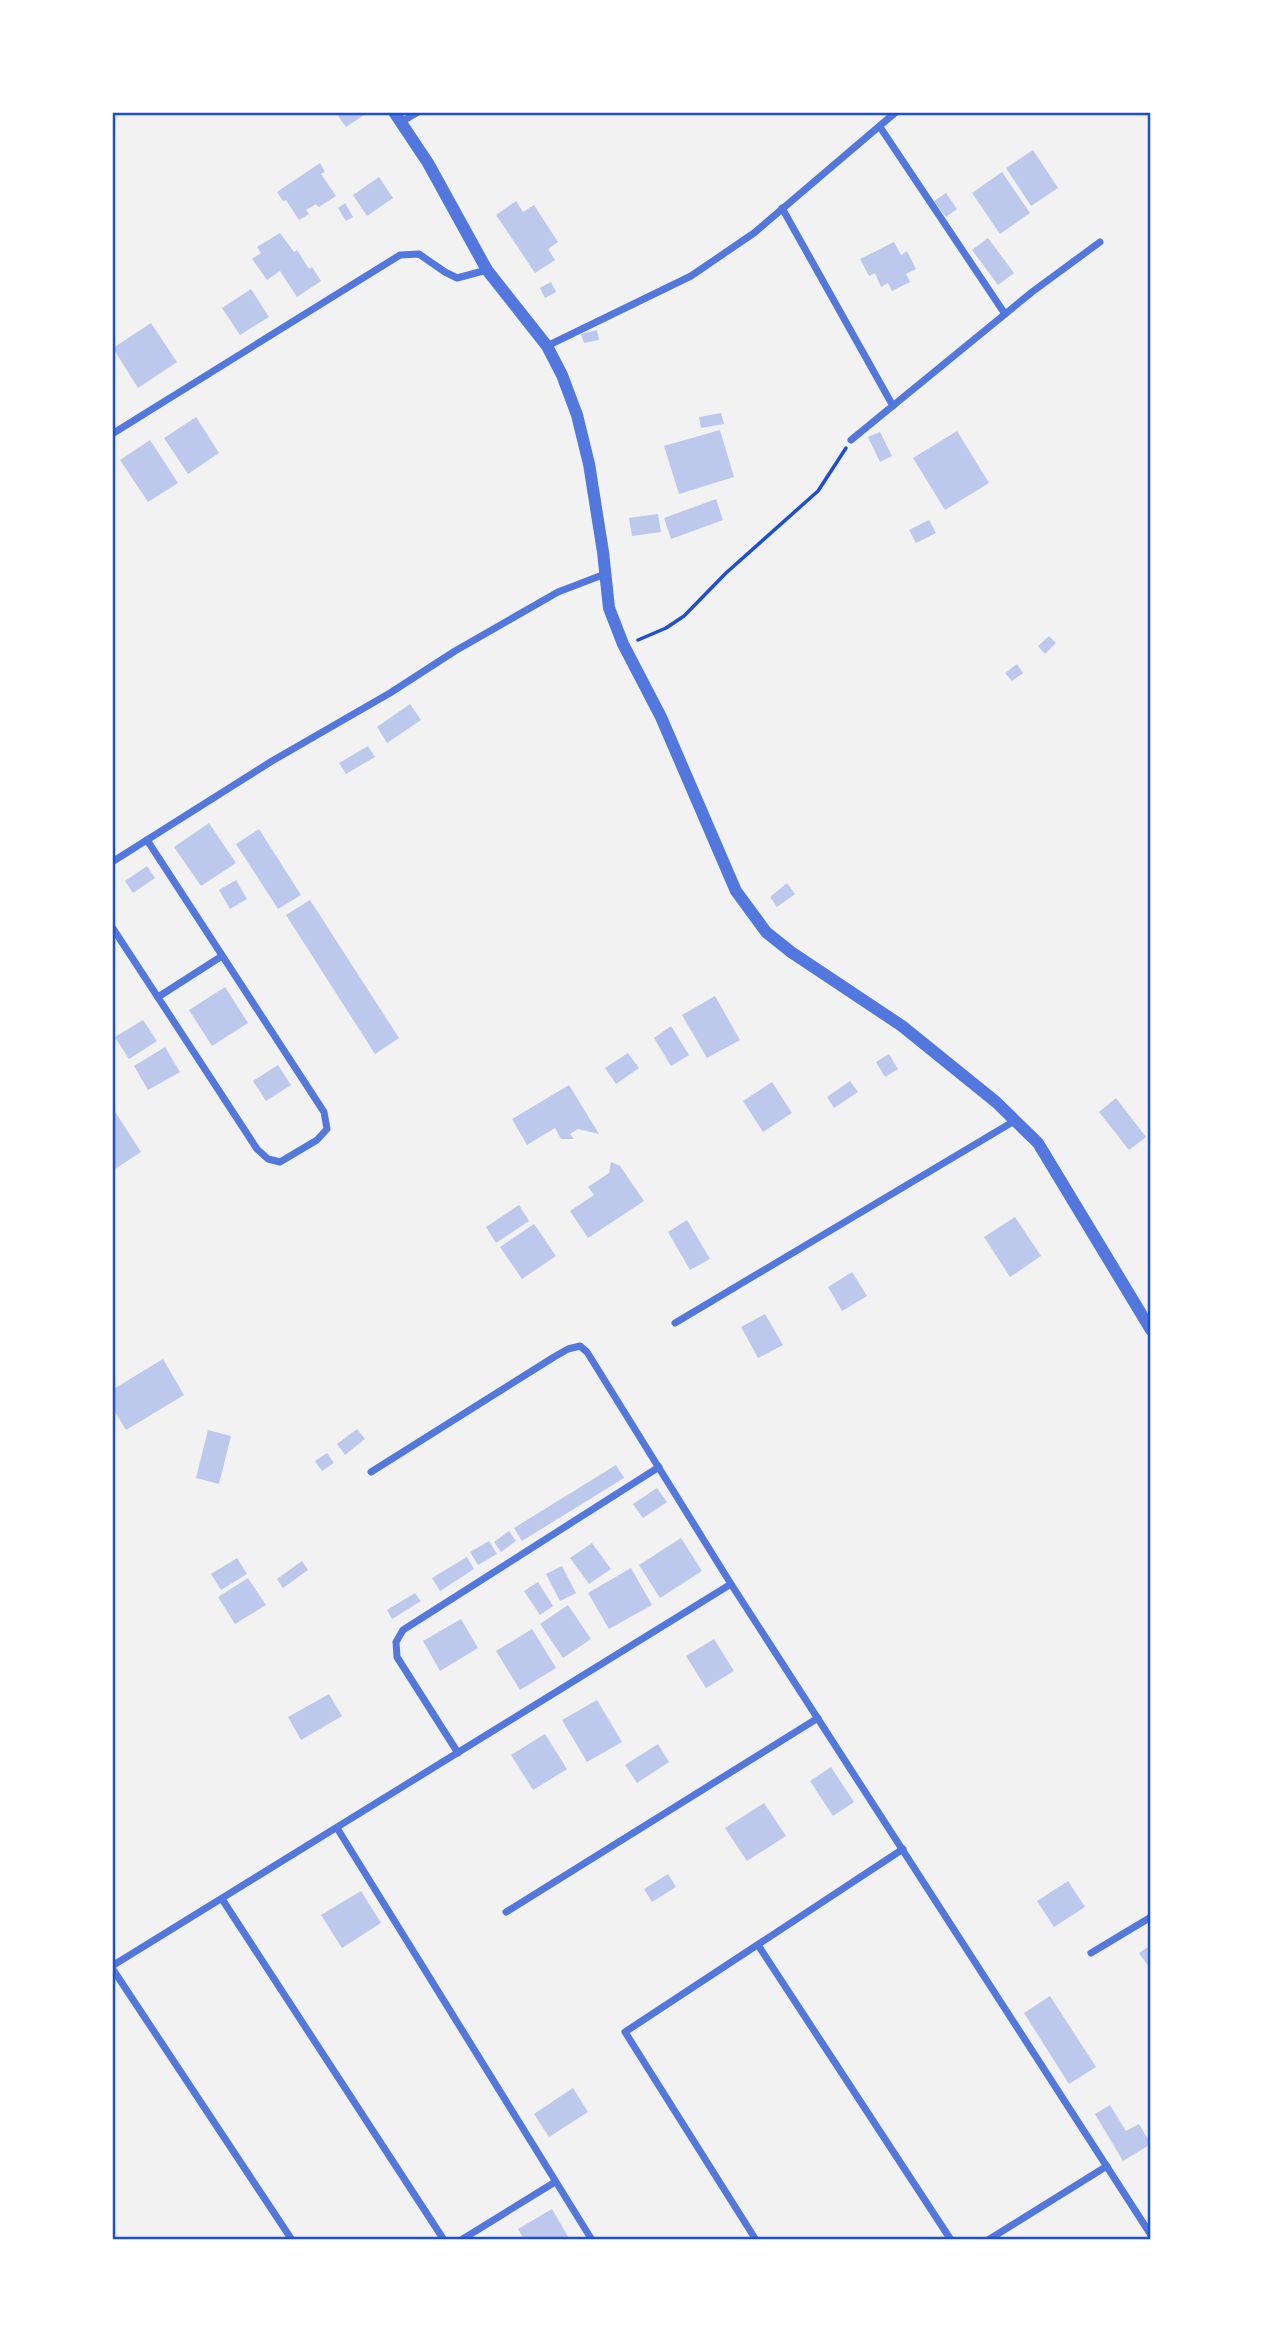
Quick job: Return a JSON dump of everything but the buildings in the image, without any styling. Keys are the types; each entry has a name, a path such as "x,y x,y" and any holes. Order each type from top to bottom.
{"street":[{"path":"418,112 398,117 428,163 487,270 547,346 562,375 577,415 586,452 609,608 623,644 661,717 736,891 766,932 791,952 902,1026 1016,1120 1038,1143 1151,1330"},
{"path":"547,346 691,276 754,233 897,112"},
{"path":"880,127 1005,314"},
{"path":"782,208 893,406"},
{"path":"851,440 1005,314 1100,242"},
{"path":"112,434 400,255 419,254 457,278 487,270"},
{"path":"112,862 272,761 390,693 511,618 558,592 605,574"},
{"path":"112,928 257,1149 268,1159 280,1162 317,1140 327,1129 324,1112 147,840"},
{"path":"159,997 222,956"},
{"path":"675,1323 1016,1120"},
{"path":"371,1472 568,1349 580,1346 587,1352 731,1584 1151,2235"},
{"path":"458,1753 397,1657 396,1642 403,1630 659,1467"},
{"path":"292,2240 112,1967 731,1584"},
{"path":"506,1913 818,1718"},
{"path":"337,1828 592,2240"},
{"path":"756,2240 625,2032 903,1849"},
{"path":"222,1899 444,2240"},
{"path":"1091,1954 1151,1917"},
{"path":"758,1945 951,2240"},
{"path":"988,2240 1107,2166"},
{"path":"461,2240 555,2182"}],"path":[{"path":"623,644 647,638 684,616 726,573 818,491 851,440"}]}
